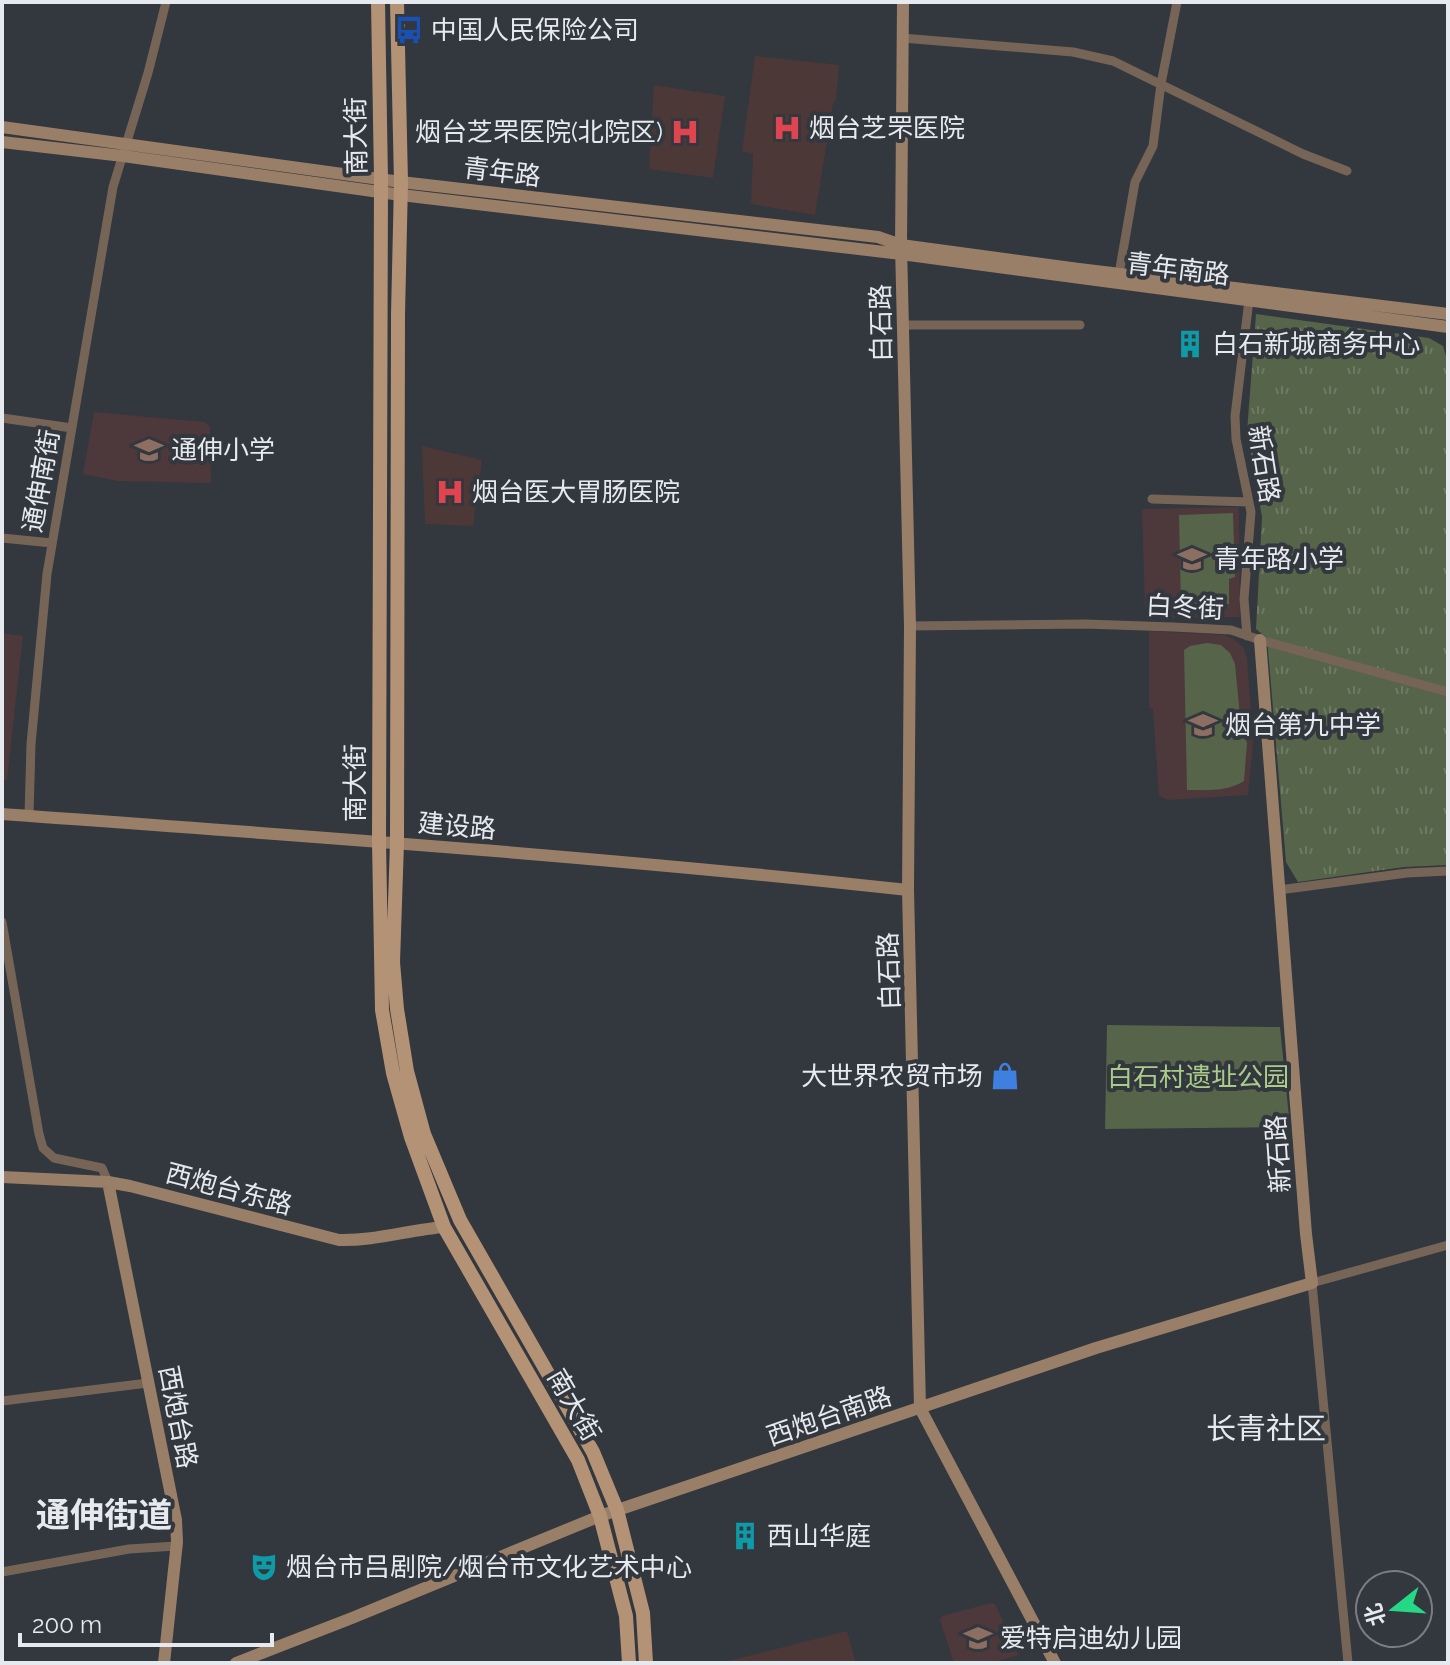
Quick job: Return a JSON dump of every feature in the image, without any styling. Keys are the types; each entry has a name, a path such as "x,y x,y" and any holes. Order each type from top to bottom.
{"main road":[{"name":"南大街","path":"378,2 382,1010 393,1073 411,1137 444,1227 578,1460 600,1516 626,1616 629,1663"},
{"name":"南大街","path":"397,2 401,188 397,843 393,962 397,1009 407,1071 424,1134 460,1220 593,1452 617,1510 643,1613 646,1663"}],"street":[{"name":"通伸南街","path":"29,816 31,744 52,543 113,187 166,2"},
{"name":"白石路","path":"903,2 901,249 910,626 908,890 920,1408 1055,1663"},
{"path":"1119,274 1135,182 1153,146 1177,2"},
{"path":"902,38 1073,52 1113,61 1303,154 1347,171"},
{"name":"青年路","path":"2,127 124,150 381,186 901,249"},
{"name":"青年路","path":"2,142 124,150"},
{"name":"青年南路","path":"901,249 1448,314"},
{"name":"青年南路","path":"901,249 1448,327"},
{"name":"新石路","path":"1249,300 1235,416 1236,439 1251,512 1244,599 1253,638 1279,890 1306,1234 1348,1663"},
{"path":"903,325 1080,325"},
{"path":"2,418 72,428"},
{"path":"1152,499 1249,502"},
{"path":"2,538 52,543"},
{"name":"白冬街","path":"910,626 1085,624 1231,630 1448,692"},
{"name":"建设路","path":"2,814 379,841 754,873 908,890"},
{"path":"1279,890 1407,873 1448,871"},
{"path":"2,922 43,1148 54,1158 102,1168 108,1182"},
{"name":"西炮台东路","path":"2,1177 108,1182 130,1186 339,1240 361,1241 444,1227"},
{"name":"西炮台路","path":"108,1182 176,1520 164,1663"},
{"name":"西炮台南路","path":"236,1663 617,1510 1096,1348 1448,1245"},
{"path":"2,1401 148,1383"},
{"path":"2,1572 129,1549 176,1546"}],"shaded area":[{"name":"烟台芝罘医院","path":"755,56 839,65 836,100 815,215 751,204 753,154 742,151"},
{"name":"烟台芝罘医院(北院区)","path":"654,85 725,96 713,178 649,169"},
{"name":"通伸小学","path":"94,412 204,422 210,426 211,483 118,481 83,474"},
{"name":"烟台医大胃肠医院","path":"422,446 482,460 473,526 425,524"},
{"name":"青年路小学","path":"1239,507 1240,617 1149,618 1145,608 1142,509"},
{"name":"烟台第九中学","path":"1149,631 1224,635 1243,647 1247,658 1253,742 1248,795 1168,800 1159,796 1153,709 1149,708"},
{"path":"2,633 23,636 7,780 2,779"},
{"name":"爱特启迪幼儿园","path":"995,1604 1019,1655 991,1663 954,1663 940,1620 942,1616"},
{"path":"847,1631 856,1663 720,1663"}],"green space":[{"path":"1256,314 1429,338 1443,346 1448,363 1448,865 1404,867 1298,882 1286,862 1267,638 1256,629 1262,517 1247,432"},
{"path":"1233,513 1235,577 1229,579 1229,604 1181,606 1179,515"},
{"path":"1207,643 1221,645 1230,653 1235,664 1241,726 1247,743 1244,781 1224,789 1187,790 1184,650"},
{"name":"白石村遗址公园","path":"1107,1025 1280,1027 1290,1127 1105,1129"}],"place":[{"name":"中国人民保险公司","path":"409,30"},
{"name":"烟台芝罘医院","path":"787,128"},
{"name":"烟台芝罘医院(北院区)","path":"685,132"},
{"name":"白石新城商务中心","path":"1190,344"},
{"name":"通伸小学","path":"149,450"},
{"name":"烟台医大胃肠医院","path":"450,492"},
{"name":"青年路小学","path":"1192,559"},
{"name":"烟台第九中学","path":"1203,725"},
{"name":"大世界农贸市场","path":"1005,1076"},
{"name":"西山华庭","path":"745,1536"},
{"name":"烟台市吕剧院/烟台市文化艺术中心","path":"264,1567"},
{"name":"爱特启迪幼儿园","path":"978,1638"}],"district":[{"name":"长青社区","path":"1266,1429"},
{"name":"通伸街道","path":"104,1515"}]}
